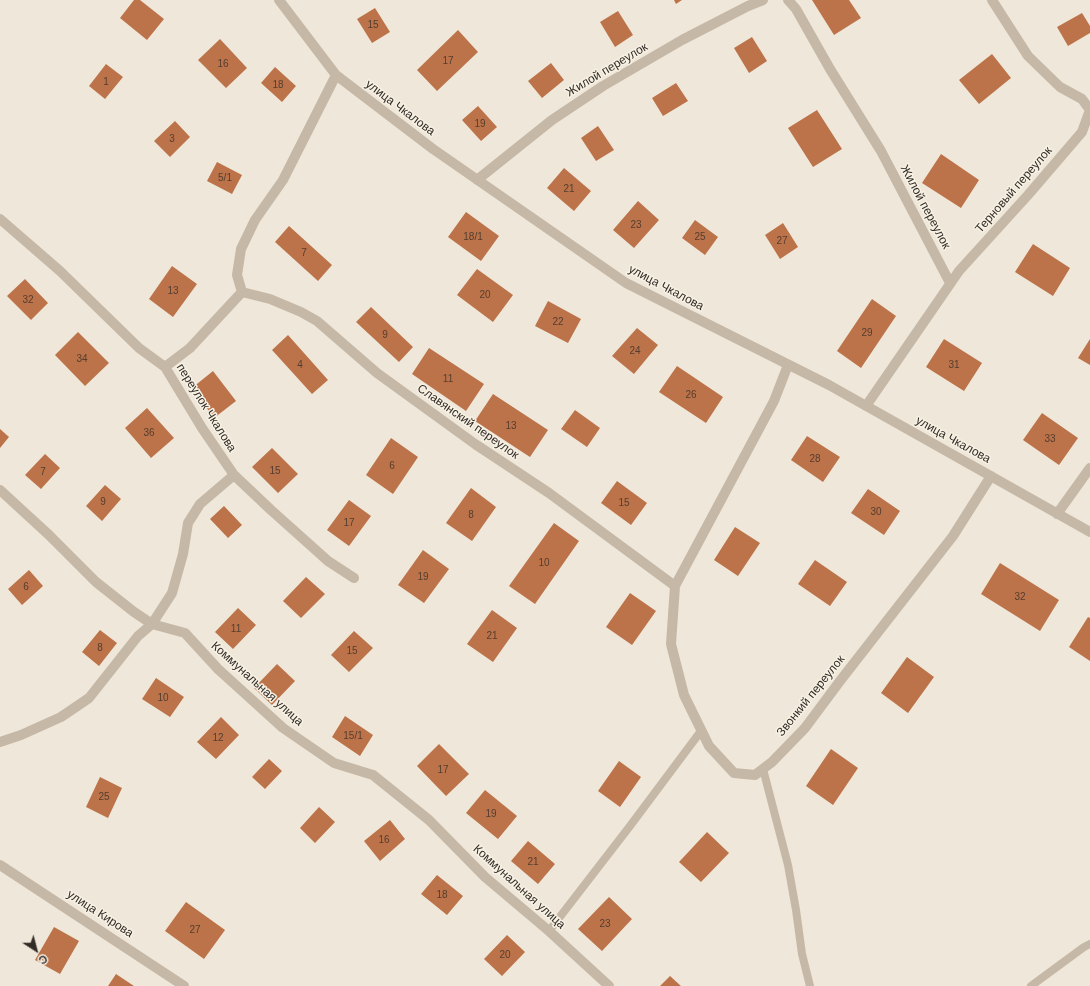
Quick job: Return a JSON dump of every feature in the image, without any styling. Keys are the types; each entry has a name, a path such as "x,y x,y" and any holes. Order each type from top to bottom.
{"street":[{"name":"улица Чкалова","path":"279,0 336,75 432,149 626,283 866,406 1090,532"},
{"name":"Жилой переулок","path":"477,180 552,120 603,86 682,40 762,0"},
{"name":"Жилой переулок","path":"788,0 796,9 881,151 950,283"},
{"name":"Терновый переулок","path":"866,406 959,271 1028,195 1082,132 1090,110 1082,99 1060,87 1028,56 992,0"},
{"path":"165,367 190,348 242,292 237,275 241,249 255,220 283,180 336,75"},
{"name":"переулок Чкалова","path":"0,218 60,271 139,348 165,367 202,428 234,474 270,510 328,560 354,578"},
{"name":"Славянский переулок","path":"242,292 270,299 301,312 317,321 377,373 474,444 549,493 675,586"},
{"name":"Звонкий переулок","path":"788,365 774,402 675,586 671,644 684,695 709,746 734,773 755,774 763,769 772,762 805,728 954,536 991,476"},
{"path":"1057,514 1090,468"},
{"path":"0,742 21,735 61,717 89,698 138,636 152,624 172,593 183,554 188,523 200,504 234,474"},
{"name":"Коммунальная улица","path":"0,490 49,535 96,582 152,624 185,633 218,669 282,728 334,764 373,775 429,820 486,877 549,931 609,986"},
{"name":"улица Кирова","path":"0,865 184,986"}],"lane":[{"path":"549,931 630,826 701,730"},
{"path":"763,769 788,865 802,954 810,986"},
{"path":"1032,986 1084,946 1090,944"}],"building":[{"path":"134,0 140,0 164,19 147,40 120,18"},
{"path":"674,0 682,0 676,4"},
{"path":"812,0 849,0 861,18 834,35"},
{"path":"375,8 390,32 372,43 357,19"},
{"path":"618,11 633,35 615,47 600,22"},
{"path":"1082,13 1090,26 1090,33 1068,46 1057,27"},
{"path":"458,30 478,52 437,91 417,70"},
{"path":"752,37 767,61 749,73 734,48"},
{"path":"220,39 247,68 226,88 198,60"},
{"path":"992,54 1011,78 979,104 959,80"},
{"path":"551,63 564,80 542,98 528,81"},
{"path":"106,64 123,77 105,99 89,86"},
{"path":"275,67 296,86 282,102 261,83"},
{"path":"676,83 688,101 663,116 652,98"},
{"path":"478,106 497,127 481,141 462,120"},
{"path":"817,110 842,149 813,167 788,128"},
{"path":"175,121 190,137 170,157 154,141"},
{"path":"598,126 614,150 596,161 581,138"},
{"path":"941,154 979,180 961,208 922,183"},
{"path":"217,162 242,175 232,194 207,181"},
{"path":"564,168 591,191 574,211 547,188"},
{"path":"638,201 659,220 634,248 613,230"},
{"path":"466,212 499,236 481,261 448,237"},
{"path":"695,220 718,237 705,255 682,238"},
{"path":"783,223 798,247 780,259 765,235"},
{"path":"289,226 332,265 318,281 275,242"},
{"path":"1033,244 1070,268 1053,296 1015,272"},
{"path":"172,266 197,284 173,317 149,299"},
{"path":"477,269 513,295 493,322 457,295"},
{"path":"25,279 48,303 31,320 7,296"},
{"path":"872,299 896,316 861,368 837,351"},
{"path":"548,301 581,319 568,343 535,326"},
{"path":"371,307 413,347 399,362 356,322"},
{"path":"637,328 658,345 634,374 612,356"},
{"path":"78,332 109,363 85,386 55,355"},
{"path":"288,335 328,380 312,394 272,350"},
{"path":"944,339 982,363 964,391 926,367"},
{"path":"1090,339 1090,365 1078,358"},
{"path":"429,348 484,384 466,411 412,374"},
{"path":"677,366 723,397 706,423 659,392"},
{"path":"213,371 236,401 214,418 192,388"},
{"path":"493,394 548,430 530,457 475,421"},
{"path":"147,408 174,438 151,458 125,428"},
{"path":"575,410 600,428 587,447 561,429"},
{"path":"1042,413 1078,438 1059,465 1023,440"},
{"path":"0,429 9,437 0,448"},
{"path":"807,436 840,457 823,482 791,460"},
{"path":"391,438 418,457 393,494 366,475"},
{"path":"272,448 298,474 278,493 252,467"},
{"path":"45,454 60,468 41,489 25,475"},
{"path":"617,481 647,503 631,525 601,503"},
{"path":"105,485 121,499 102,521 86,506"},
{"path":"471,488 496,507 472,541 446,523"},
{"path":"868,489 900,511 884,535 851,513"},
{"path":"349,500 371,516 349,546 327,530"},
{"path":"224,506 242,525 228,538 210,519"},
{"path":"554,523 579,541 535,604 509,586"},
{"path":"735,527 760,543 738,576 714,560"},
{"path":"423,550 449,569 424,603 398,585"},
{"path":"815,560 847,582 830,606 798,584"},
{"path":"1000,563 1059,600 1040,631 981,594"},
{"path":"29,570 43,586 22,605 8,589"},
{"path":"306,577 325,594 301,618 283,601"},
{"path":"630,593 656,611 632,645 606,627"},
{"path":"238,608 256,625 233,649 215,632"},
{"path":"492,610 517,628 493,662 467,644"},
{"path":"1088,617 1090,618 1090,661 1069,647"},
{"path":"100,630 117,643 99,666 82,652"},
{"path":"354,631 373,648 349,672 331,655"},
{"path":"907,657 934,677 908,713 881,693"},
{"path":"277,664 295,681 272,705 254,688"},
{"path":"156,678 184,697 170,717 142,699"},
{"path":"345,716 373,735 360,756 332,737"},
{"path":"221,717 239,735 216,759 197,742"},
{"path":"439,744 469,774 446,796 417,766"},
{"path":"831,749 858,768 833,805 806,786"},
{"path":"269,759 282,771 265,789 252,777"},
{"path":"619,761 641,777 620,807 598,791"},
{"path":"100,777 122,788 108,818 86,807"},
{"path":"485,790 517,816 498,839 466,813"},
{"path":"319,807 335,822 315,843 300,828"},
{"path":"390,820 405,839 380,861 364,841"},
{"path":"707,832 729,853 701,882 679,862"},
{"path":"528,841 555,864 538,884 511,861"},
{"path":"437,875 463,896 447,915 421,894"},
{"path":"609,897 632,919 602,951 578,929"},
{"path":"186,902 225,930 204,959 165,931"},
{"path":"54,927 79,941 60,974 35,960"},
{"path":"507,935 525,952 502,976 484,959"},
{"path":"116,974 134,986 108,986"},
{"path":"670,976 681,986 660,986"}]}
